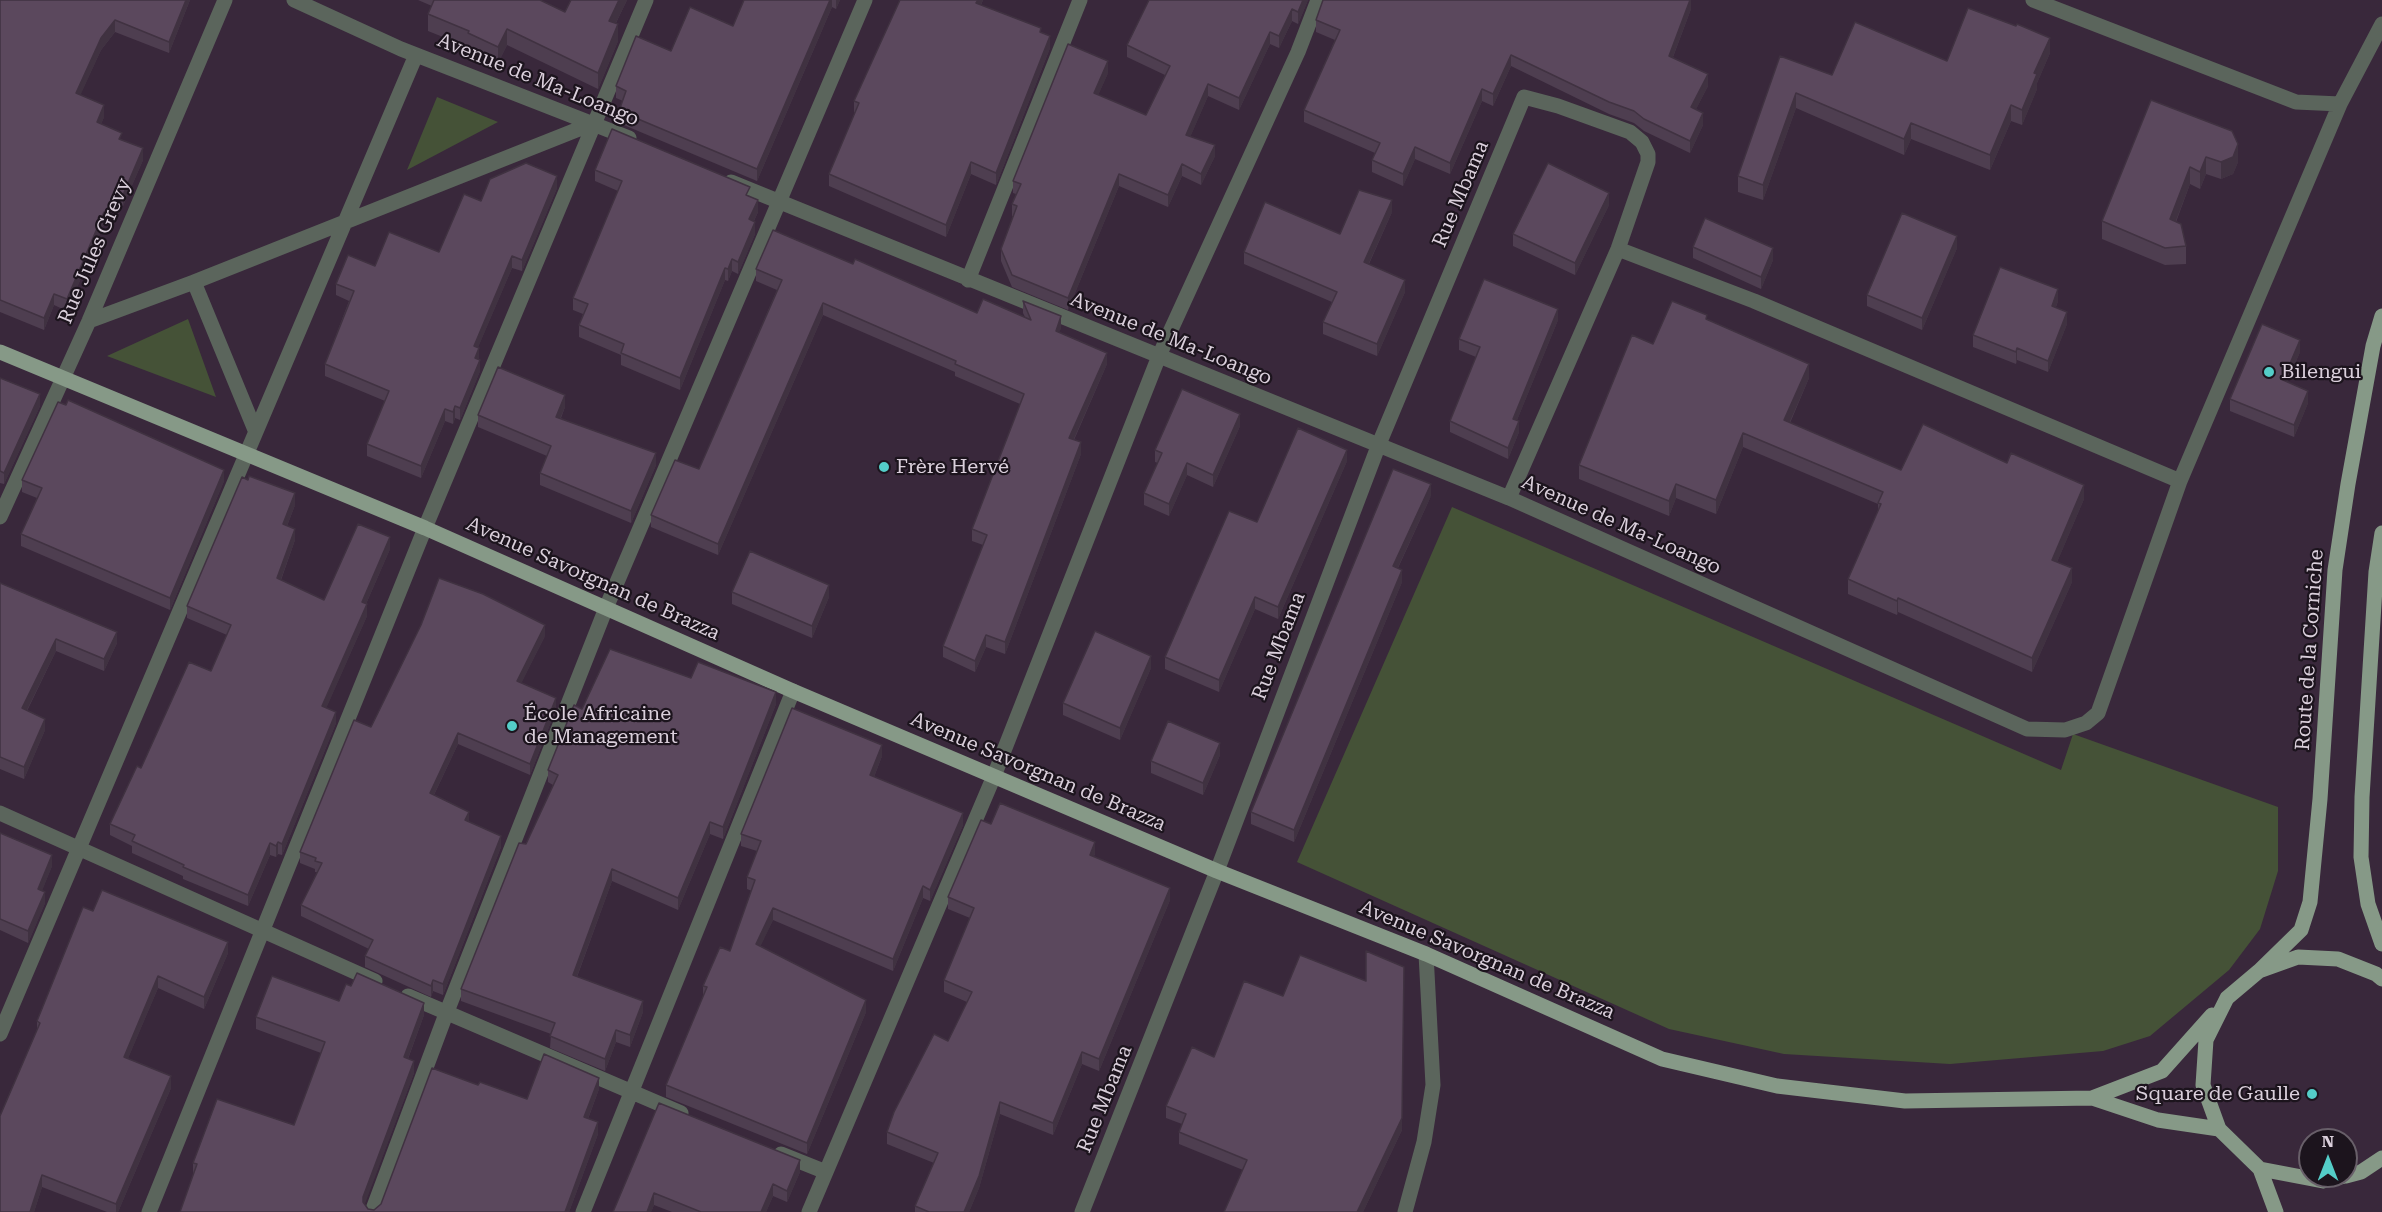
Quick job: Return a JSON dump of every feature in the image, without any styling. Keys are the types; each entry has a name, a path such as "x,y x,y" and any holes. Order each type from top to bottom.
{"main road":[{"name":"Route de la Corniche","path":"2276,1212 2260,1169 2219,1129 2203,1085 2206,1040 2227,999 2301,930 2310,902 2320,799 2336,570 2350,472 2373,346 2382,316"},
{"name":"Avenue Savorgnan de Brazza","path":"0,352 425,528 793,691 1217,871 1426,954 1662,1059 1777,1086 1905,1101 2092,1098 2158,1119 2219,1129"},
{"path":"2382,533 2376,572 2362,797 2361,857 2368,904 2382,944"},
{"name":"Route de la Corniche","path":"2259,971 2298,957 2338,958 2376,974 2382,979"},
{"name":"Avenue Savorgnan de Brazza","path":"2092,1098 2162,1071 2227,999"},
{"path":"2358,1173 2382,1158"},
{"path":"2260,1169 2298,1177"}],"street":[{"name":"Rue Jules Grevy","path":"0,517 89,321 225,0"},
{"name":"Avenue de Ma-Loango","path":"294,0 417,55 594,123 648,147"},
{"path":"149,1212 425,528 646,0"},
{"path":"372,1212 446,1014 606,608 777,202 866,0"},
{"path":"968,280 1080,0"},
{"path":"809,1212 994,776 1159,356 1298,52 1318,0"},
{"path":"2033,0 2296,102 2340,104"},
{"path":"1509,498 1618,249 1776,310 2180,481 2340,104 2382,24"},
{"path":"0,1034 81,849 255,430 417,55"},
{"name":"Rue Mbama","path":"1082,1212 1217,871 1379,444 1524,98 1558,106 1630,132 1642,142 1648,154 1648,162 1618,249"},
{"path":"89,321 194,282 594,123"},
{"name":"Avenue de Ma-Loango","path":"713,174 968,280 1509,498 2027,729 2065,730 2086,723 2098,713 2180,481"},
{"path":"194,282 255,430"},
{"path":"583,1212 793,691"},
{"path":"0,813 446,1014 693,1118"},
{"path":"1405,1212 1424,1142 1433,1085 1426,954"},
{"path":"764,1148 826,1172"}],"green space":[{"path":"437,97 498,122 407,170"},
{"path":"188,319 216,397 107,356"},
{"path":"1452,507 2061,770 2073,734 2278,807 2278,871 2260,929 2229,970 2150,1036 2103,1051 1950,1064 1784,1054 1669,1029 1297,862"}],"building":[{"path":"0,0 186,0 169,42 115,20 101,38 76,93 104,105 97,122 122,133 119,139 143,148 123,195 115,192 106,213 104,212 67,299 54,294 44,318 0,300"},
{"path":"434,0 540,0 565,12 571,0 619,0 609,21 618,24 598,73 507,29 498,47 468,33 469,31 428,14"},
{"path":"744,0 830,0 757,169 619,111 626,91 616,86 636,36 671,51 690,7 733,26"},
{"path":"900,0 978,0 976,3 1041,28 1040,32 1050,36 996,173 971,162 946,225 829,174 859,103 854,101"},
{"path":"1149,0 1303,0 1298,12 1292,9 1279,36 1270,32 1239,98 1208,84 1186,135 1215,145 1201,174 1182,164 1168,195 1119,174 1068,298 1012,275 1001,249 1017,206 1012,204 1021,184 1013,181 1068,44 1108,61 1094,93 1146,115 1170,66 1127,45"},
{"path":"1323,0 1690,0 1669,56 1708,74 1691,107 1703,113 1690,141 1644,119 1634,111 1609,102 1511,55 1493,94 1482,89 1450,163 1415,147 1403,174 1372,160 1380,143 1304,110 1340,30 1316,20"},
{"path":"1968,8 2016,26 2017,24 2050,38 2034,73 2037,74 2022,110 2011,105 1990,155 1911,123 1904,139 1796,93 1763,185 1738,176 1780,56 1832,75 1855,22 1947,61"},
{"path":"2151,100 2232,131 2238,144 2233,157 2221,162 2206,157 2200,172 2190,167 2170,219 2181,224 2186,246 2165,248 2102,221"},
{"path":"612,129 750,187 746,195 758,200 749,219 755,222 738,262 732,259 728,269 725,268 680,378 621,353 624,344 579,325 588,304 573,298 622,181 595,170"},
{"path":"526,163 557,176 522,260 512,256 474,346 479,348 475,358 480,360 460,408 455,406 453,412 445,409 421,466 367,444 389,391 325,364 354,291 336,284 348,255 375,266 389,232 439,252 464,194 481,201 490,179"},
{"path":"1548,163 1609,193 1575,263 1513,234"},
{"path":"1359,190 1392,200 1364,262 1405,280 1377,344 1323,322 1337,292 1244,252 1265,202 1340,234"},
{"path":"1902,213 1957,236 1922,318 1867,295"},
{"path":"1705,218 1773,248 1761,277 1693,247"},
{"path":"773,230 853,264 855,259 977,313 983,299 1031,320 1023,301 1061,316 1056,331 1107,353 1069,438 1081,442 1005,642 986,635 975,661 943,646 987,535 972,529 1024,394 955,364 956,361 823,303 718,544 651,515 675,460 699,469 782,280 756,269"},
{"path":"2000,267 2058,289 2052,306 2067,312 2048,361 2017,348 2016,352 1973,335"},
{"path":"1484,279 1558,309 1513,419 1519,421 1508,448 1450,421 1480,347 1459,339"},
{"path":"1672,301 1707,315 1706,319 1809,364 1784,420 1901,470 1923,424 2007,463 2011,453 2084,485 2052,560 2072,568 2032,658 1898,598 1897,601 1848,579 1881,504 1878,503 1883,492 1743,433 1716,500 1676,484 1669,501 1579,465 1632,335 1653,344"},
{"name":"Bilengui","path":"2262,324 2300,340 2283,380 2308,391 2294,425 2230,399"},
{"path":"498,367 565,395 556,417 656,453 631,511 540,473 551,446 478,415"},
{"path":"0,378 40,394 4,473 0,471"},
{"path":"1182,389 1240,414 1213,475 1187,463 1169,504 1144,493 1162,453 1155,450"},
{"path":"68,400 224,470 170,598 21,534 42,488 22,480 58,402 66,405"},
{"path":"1298,428 1347,450 1278,607 1255,597 1219,680 1165,657 1229,511 1257,522"},
{"path":"1393,469 1431,484 1393,566 1402,570 1294,830 1251,812"},
{"path":"249,476 295,493 283,524 295,529 277,578 324,600 358,524 390,537 362,602 367,604 322,706 336,712 282,844 278,842 276,846 270,843 248,895 183,867 184,865 132,841 135,835 110,824 137,766 141,768 189,662 211,671 231,625 187,606 242,477 248,480"},
{"path":"750,551 829,585 812,626 732,592"},
{"path":"439,578 483,594 545,625 517,681 556,698 530,764 458,733 430,793 469,812 465,820 501,836 443,984 433,980 431,986 365,956 373,940 301,905 322,863 300,852 354,720 371,727 421,625"},
{"path":"0,583 117,632 104,659 56,639 22,708 45,719 24,767 0,757"},
{"path":"1095,631 1151,656 1120,728 1063,703"},
{"path":"610,649 691,678 698,662 776,692 723,827 710,822 678,898 612,869 573,975 643,1001 630,1035 616,1030 605,1059 550,1036 555,1023 461,989 519,843 526,844 558,775 548,770 574,705 582,709"},
{"path":"792,708 882,745 870,775 963,813 930,890 923,886 893,959 773,908 756,944 866,1000 807,1143 666,1085 707,987 703,986 720,947 730,951 755,880 747,877 761,841 741,834"},
{"path":"1168,721 1220,743 1203,783 1151,761"},
{"path":"1000,803 1095,842 1090,855 1170,888 1099,1059 1082,1052 1053,1123 1000,1102 979,1176 964,1212 929,1212 915,1206 938,1153 887,1132 894,1112 934,1034 948,1041 972,992 944,980 974,908 948,897 981,820 991,824"},
{"path":"0,833 52,855 38,889 45,892 28,931 0,919"},
{"path":"102,890 228,942 204,997 158,976 124,1057 171,1076 116,1204 42,1175 30,1212 0,1212 0,1116 40,1023 37,1021 83,907 93,911"},
{"path":"1366,951 1404,967 1402,1118 1357,1212 1224,1212 1247,1160 1179,1132 1186,1114 1166,1106 1192,1047 1214,1057 1244,981 1283,996 1300,955 1366,981"},
{"path":"357,973 424,1003 404,1057 414,1061 363,1197 363,1202 368,1209 374,1210 381,1204 432,1068 478,1085 480,1082 527,1099 544,1054 599,1078 584,1117 598,1122 565,1212 180,1212 197,1164 193,1163 217,1099 294,1125 325,1042 256,1017 272,976 339,1001 346,984 351,986"},
{"path":"659,1103 800,1160 787,1191 773,1184 761,1212 701,1212 654,1193 647,1212 613,1212"}],"place":[{"name":"Bilengui","path":"2269,372"},
{"name":"Frère Hervé","path":"884,467"},
{"name":"École Africaine de Management","path":"512,726"},
{"name":"Square de Gaulle","path":"2312,1094"}]}
